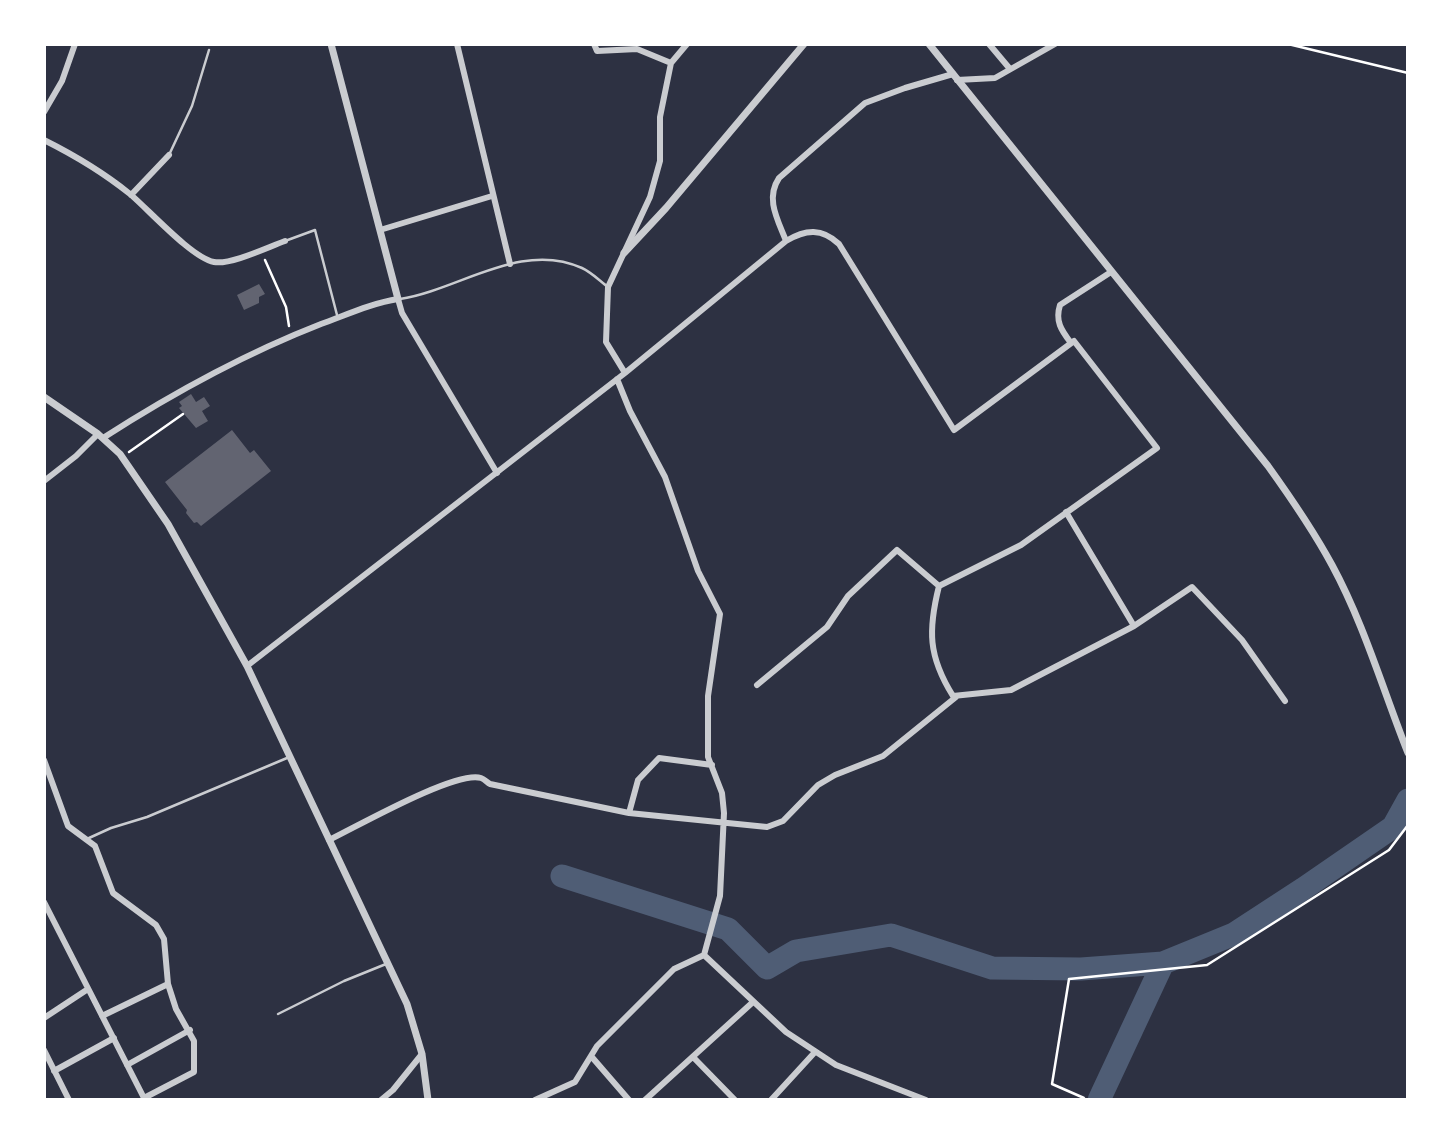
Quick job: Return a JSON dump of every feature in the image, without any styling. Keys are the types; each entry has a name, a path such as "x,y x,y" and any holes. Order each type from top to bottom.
{"street":[{"path":"44,112 62,81 75,44"},
{"path":"331,44 402,313 497,473"},
{"path":"457,44 510,264"},
{"path":"594,44 597,51 637,49 671,63"},
{"path":"625,373 606,341 608,287 650,197 660,161 660,117 671,63 687,44"},
{"path":"624,253 666,208 804,44"},
{"path":"929,44 1268,466 1314,534 1354,613 1408,753"},
{"path":"989,44 1010,69"},
{"path":"1034,44 1040,52"},
{"path":"786,241 773,206 772,196 779,177 865,103 905,88 955,77 995,78 1055,44"},
{"path":"44,139 100,172 131,195 178,238 213,262 227,261 285,240"},
{"path":"131,195 169,155"},
{"path":"380,230 492,196"},
{"path":"247,666 625,373 786,241 814,231 830,236 839,244 954,430 1074,341 1157,448 1021,545 939,586 932,615 931,646 946,685 956,697"},
{"path":"1071,343 1060,328 1057,313 1060,305 1111,272"},
{"path":"44,481 100,436 221,369 291,336 398,299"},
{"path":"536,1100 575,1082 597,1046 674,969 704,955 720,896 723,793 708,757 708,696 720,614 698,571 665,477 630,411 617,379"},
{"path":"44,397 100,436 122,457 168,524 247,666 407,1004 422,1054 428,1100"},
{"path":"1066,512 1135,626"},
{"path":"757,685 827,627 848,596 897,550 939,586"},
{"path":"329,840 436,788 460,779 479,777 490,784 629,813 760,828 783,821 818,785 835,775 883,757 956,697 1011,690 1135,626 1192,587 1242,640 1285,701"},
{"path":"629,813 638,780 659,758 712,765"},
{"path":"44,760 68,826 94,846 113,893 156,925 164,939 168,984 176,1009 194,1041 194,1072 145,1099 44,902"},
{"path":"704,955 786,1032 815,1052 836,1065 926,1100"},
{"path":"102,1016 168,984"},
{"path":"44,1018 88,989"},
{"path":"645,1100 753,1002"},
{"path":"127,1065 190,1030"},
{"path":"54,1071 114,1038"},
{"path":"44,1050 69,1100"},
{"path":"771,1100 815,1052"},
{"path":"381,1100 393,1090 422,1054"},
{"path":"591,1056 629,1100"},
{"path":"693,1057 736,1100"}],"lane":[{"path":"169,155 192,106 209,50"},
{"path":"285,240 314,230 338,318"},
{"path":"398,299 510,264 532,261 569,263 584,269 608,287"},
{"path":"86,840 289,757"},
{"path":"278,1014 389,962"}],"path":[{"path":"1288,44 1408,73"},
{"path":"261,249 286,307 291,336"},
{"path":"122,457 183,414"},
{"path":"1083,1100 1084,1098 1052,1084 1069,979 1207,965 1389,850 1408,825"}],"building":[{"path":"259,284 265,294 259,297 259,303 244,310 237,295"},
{"path":"191,394 196,402 204,397 210,406 202,411 208,421 196,428 179,408 182,406 179,402"},
{"path":"232,430 250,453 254,450 271,471 201,526 197,522 194,523 165,482"}],"waterway":[{"path":"1099,1100 1163,963 1234,934 1303,889 1393,827 1408,800"},
{"path":"562,876 728,929 767,968 796,951 891,935 992,968 1081,969 1163,963"}]}
